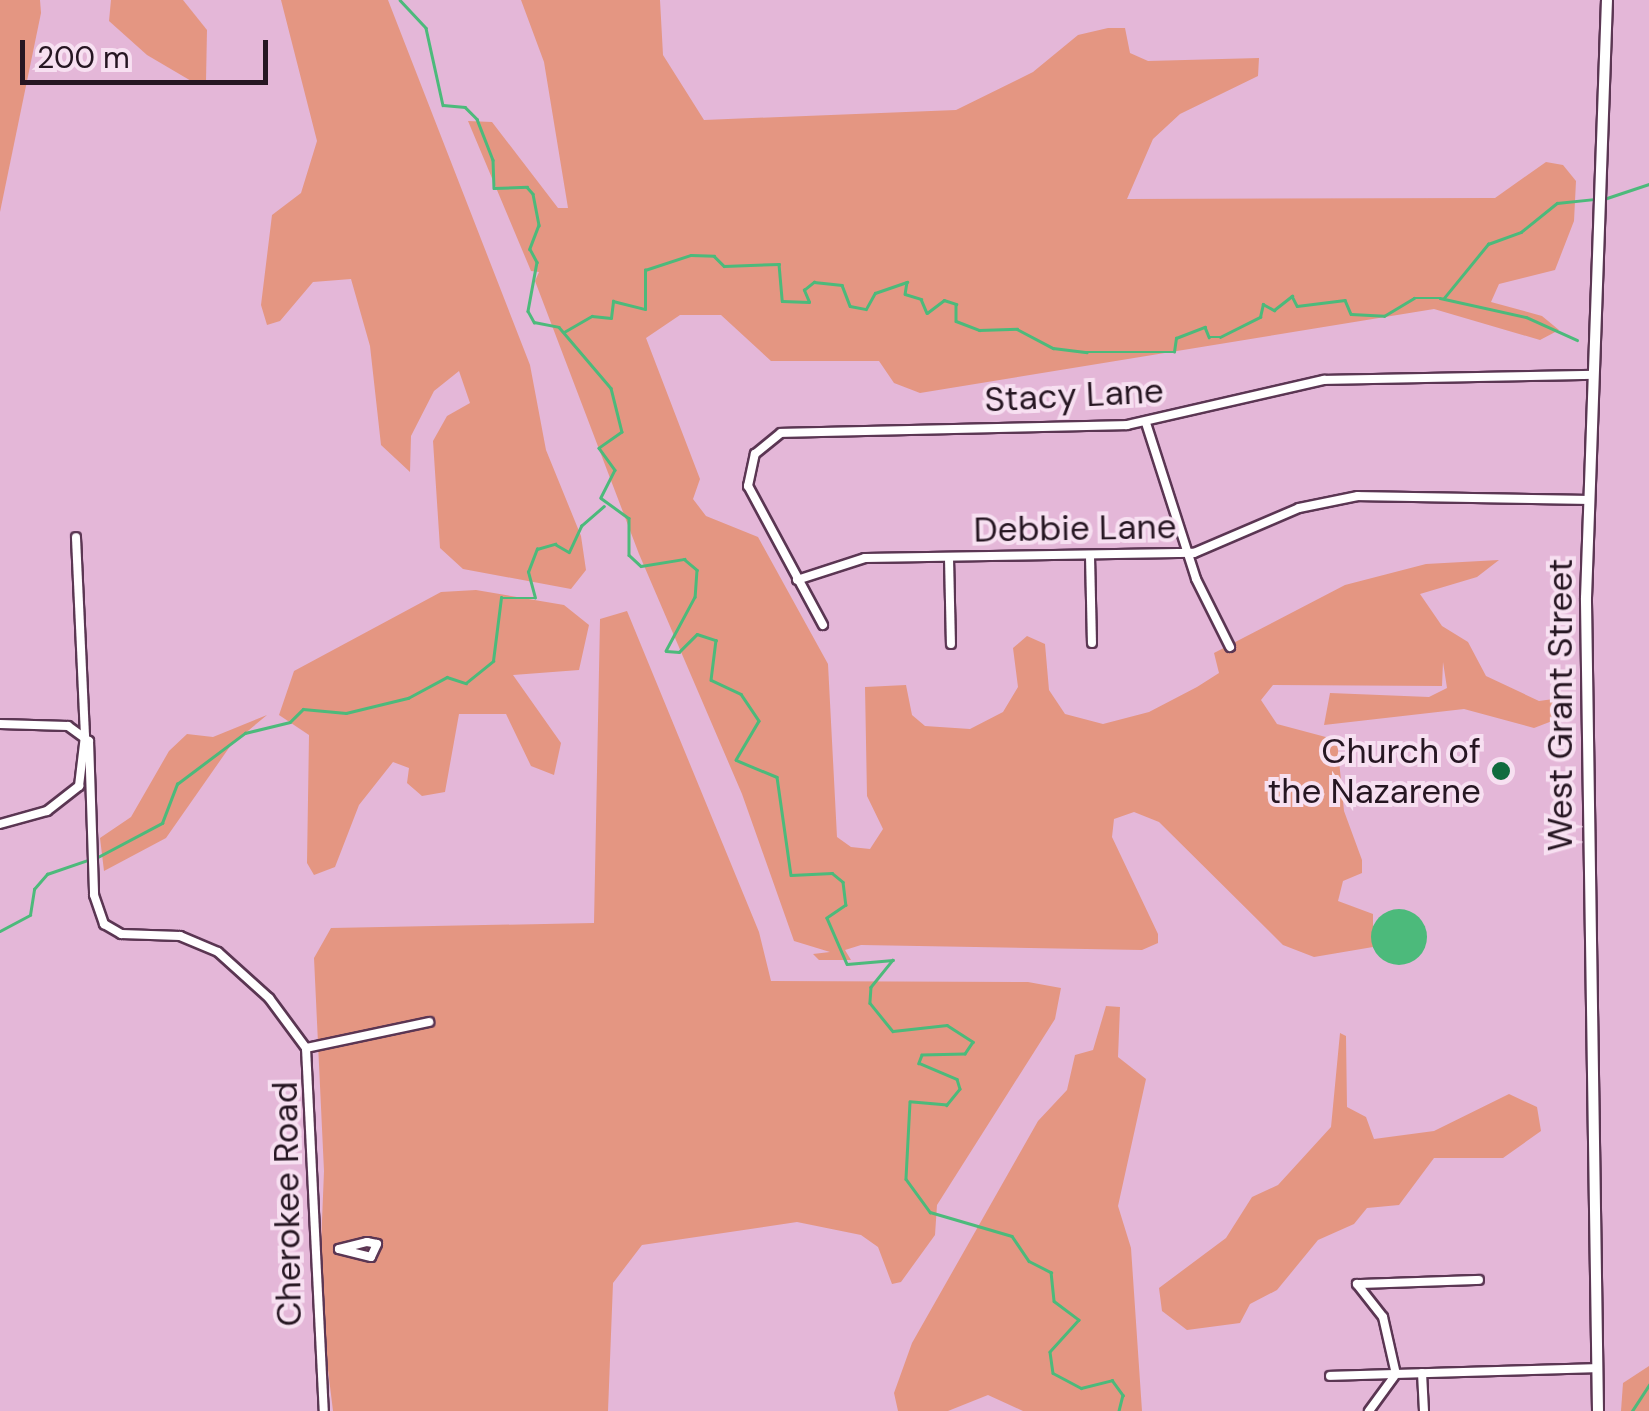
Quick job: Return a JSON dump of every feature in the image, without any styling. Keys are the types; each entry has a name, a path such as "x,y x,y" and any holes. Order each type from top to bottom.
{"main road":[{"name":"West Grant Street","path":"1598,1411 1588,500 1608,0"}],"street":[{"name":"Stacy Lane","path":"823,625 748,486 749,466 774,435 1146,423 1307,382 1592,375"},
{"path":"1146,423 1186,554 1230,648"},
{"name":"Debbie Lane","path":"797,580 852,560 1186,554 1345,497 1588,500"},
{"path":"0,824 47,811 79,786 85,736 76,537"},
{"path":"1090,556 1092,643"},
{"path":"949,558 952,644"},
{"path":"0,724 60,724 85,736"},
{"name":"Cherokee Road","path":"85,736 95,760 100,919 115,932 180,936 218,952 275,1005 306,1048 324,1411"},
{"path":"306,1048 430,1022"},
{"path":"315,1252 340,1249"},
{"path":"1369,1411 1396,1374 1384,1317 1357,1284 1479,1280"},
{"path":"1330,1376 1598,1368"},
{"path":"1422,1373 1424,1411"}],"shaded area":[{"path":"0,0 40,0 41,13 0,212"},
{"path":"111,0 183,0 207,30 206,81 198,85 147,55 109,21"},
{"path":"281,0 388,0 530,365 546,450 581,536 586,570 571,589 463,569 440,548 433,441 447,416 470,403 459,371 434,391 411,436 410,472 381,445 370,346 351,279 313,282 280,321 267,325 261,305 272,215 301,193 317,141"},
{"path":"521,0 660,0 663,55 704,120 956,110 1033,72 1078,35 1108,28 1125,28 1130,53 1148,61 1259,58 1258,76 1180,114 1153,139 1127,199 1495,198 1546,162 1563,165 1576,181 1574,221 1555,270 1499,284 1491,302 1542,316 1559,330 1540,340 1434,309 920,393 894,383 879,361 771,361 721,315 680,315 646,338 700,479 693,499 706,516 758,537 828,664 837,837 851,847 870,849 883,829 867,796 865,687 906,685 912,715 925,726 970,729 1003,712 1018,687 1013,648 1027,636 1045,644 1049,690 1065,714 1103,724 1149,712 1197,687 1219,673 1214,653 1345,585 1426,564 1499,560 1477,577 1420,594 1442,626 1468,642 1486,676 1539,701 1575,696 1573,713 1534,728 1464,709 1324,725 1330,693 1429,697 1447,688 1443,662 1442,686 1273,685 1261,700 1277,724 1337,740 1344,811 1362,860 1362,873 1343,881 1338,901 1373,914 1373,947 1314,957 1283,945 1159,822 1134,812 1114,819 1112,837 1158,934 1158,943 1142,950 861,945 845,950 851,960 819,960 813,954 830,952 794,941 742,794 639,554 535,281 539,272 531,271 468,121 492,122 558,208 568,208 544,62"},
{"path":"476,590 564,605 589,625 579,670 513,675 561,743 554,775 531,766 506,714 459,714 445,792 422,796 407,783 409,768 393,762 359,805 335,867 314,875 307,863 309,735 279,715 294,671 441,592"},
{"path":"627,611 759,932 771,981 1028,982 1061,988 1055,1019 937,1205 935,1235 901,1282 892,1284 878,1247 861,1235 797,1222 642,1245 613,1283 608,1411 333,1411 319,1296 324,1171 314,958 331,928 594,923 600,619"},
{"path":"267,715 231,745 166,838 104,871 100,838 131,817 169,751 187,734 213,737"},
{"path":"1399,909 1418,918 1427,937 1418,956 1399,965 1380,956 1371,937 1380,918"},
{"path":"1106,1006 1120,1007 1118,1057 1146,1079 1118,1206 1131,1248 1142,1411 1023,1411 988,1395 948,1411 898,1411 894,1393 912,1343 1038,1121 1067,1090 1075,1055 1093,1050"},
{"path":"1340,1033 1346,1036 1347,1107 1366,1117 1374,1139 1434,1131 1509,1094 1537,1107 1541,1131 1503,1158 1434,1158 1399,1205 1367,1208 1354,1224 1318,1240 1277,1290 1250,1304 1240,1323 1187,1330 1162,1311 1159,1288 1226,1238 1252,1197 1278,1185 1331,1127"},
{"path":"1649,1366 1649,1411 1621,1411 1623,1383"}],"waterway":[{"path":"400,0 426,28 443,105 465,107 477,119 493,160 494,188 527,187 533,194 539,225 530,249 537,262 528,311 534,322 559,327 611,388 622,432 599,448 615,470 601,498 629,518 629,555 641,566 684,559 697,570 695,597 666,651 679,652 697,634 716,640 711,680 741,694 759,721 736,760 777,777 791,875 832,873 843,882 846,905 827,918 847,964 893,960 871,987 870,1003 893,1031 947,1025 973,1042 965,1054 922,1055 919,1063 957,1079 960,1089 947,1105 910,1102 906,1179 930,1212 1012,1236 1029,1261 1051,1272 1054,1301 1079,1320 1050,1352 1053,1373 1081,1388 1112,1380 1123,1395 1119,1411"},
{"path":"1604,199 1649,184"},
{"path":"1444,298 1488,244 1521,232 1557,203 1596,199"},
{"path":"564,332 592,316 611,318 613,301 645,309 645,270 691,255 714,256 724,266 779,264 782,301 809,302 804,290 814,282 842,285 850,306 866,309 875,293 907,282 905,294 921,299 927,313 944,300 956,304 956,321 979,330 1017,329 1053,348 1087,352 1174,352 1176,338 1205,327 1209,337 1220,337 1260,317 1263,304 1274,310 1292,296 1297,306 1345,300 1351,314 1384,316 1414,298 1440,298 1526,317 1577,340"},
{"path":"96,858 162,823 177,784 245,733 290,722 303,709 346,713 408,698 447,677 466,683 493,661 501,598 535,598 528,572 537,549 555,544 569,552 581,526 604,506"},
{"path":"0,931 30,915 34,889 47,874 88,860"},
{"path":"1632,1411 1649,1385"}],"place":[{"name":"Church of the Nazarene","path":"1501,771"}]}
